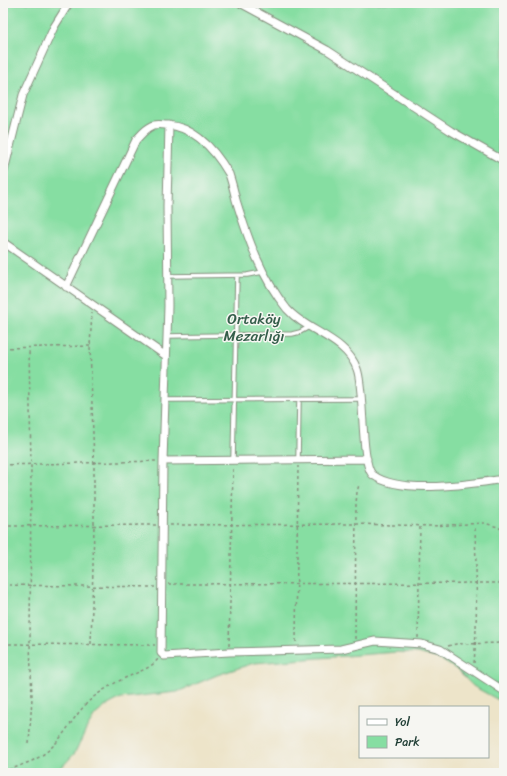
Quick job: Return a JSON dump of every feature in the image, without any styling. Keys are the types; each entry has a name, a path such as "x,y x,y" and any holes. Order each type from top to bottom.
{"street":[{"path":"3,175 23,95 54,26 69,3"},
{"path":"240,3 327,50 451,131 504,161"},
{"path":"66,287 136,140 142,133 153,125 169,125 186,129 199,136 224,165 229,174 252,248 270,285 288,309 297,318 339,345 352,358 357,367 362,399 367,459 370,472 373,475 392,482 426,487 504,479"},
{"path":"169,125 167,206 167,336 162,525 162,655 341,649 375,641 418,644 440,649 504,691"},
{"path":"504,141 504,149"},
{"path":"3,242 166,356"},
{"path":"163,461 367,459"}],"lane":[{"path":"168,276 237,276 252,275 263,272"},
{"path":"233,460 237,276"},
{"path":"167,336 292,334 310,327"},
{"path":"165,400 362,399"},
{"path":"298,460 299,400"}],"path":[{"path":"92,644 94,463 90,346 93,305"},
{"path":"3,348 90,346"},
{"path":"29,347 31,464 30,644 32,698 29,744"},
{"path":"229,652 233,460"},
{"path":"296,650 298,460"},
{"path":"3,465 163,461"},
{"path":"355,646 354,584 357,492 359,485"},
{"path":"3,526 297,524 420,526 484,523 490,524 504,531"},
{"path":"473,671 476,643 475,524"},
{"path":"418,644 420,526"},
{"path":"3,585 93,586 504,582"},
{"path":"440,649 456,644 504,643"},
{"path":"3,644 161,645"},
{"path":"3,770 33,761 42,756 58,742 94,697 109,686 154,664 162,655"}],"green space":[{"name":"Ortaköy Mezarlığı","path":"3,3 504,3 504,703 473,686 456,669 440,659 418,653 397,652 254,663 217,675 177,692 121,698 106,706 95,715 74,754 56,773 3,773"}]}
